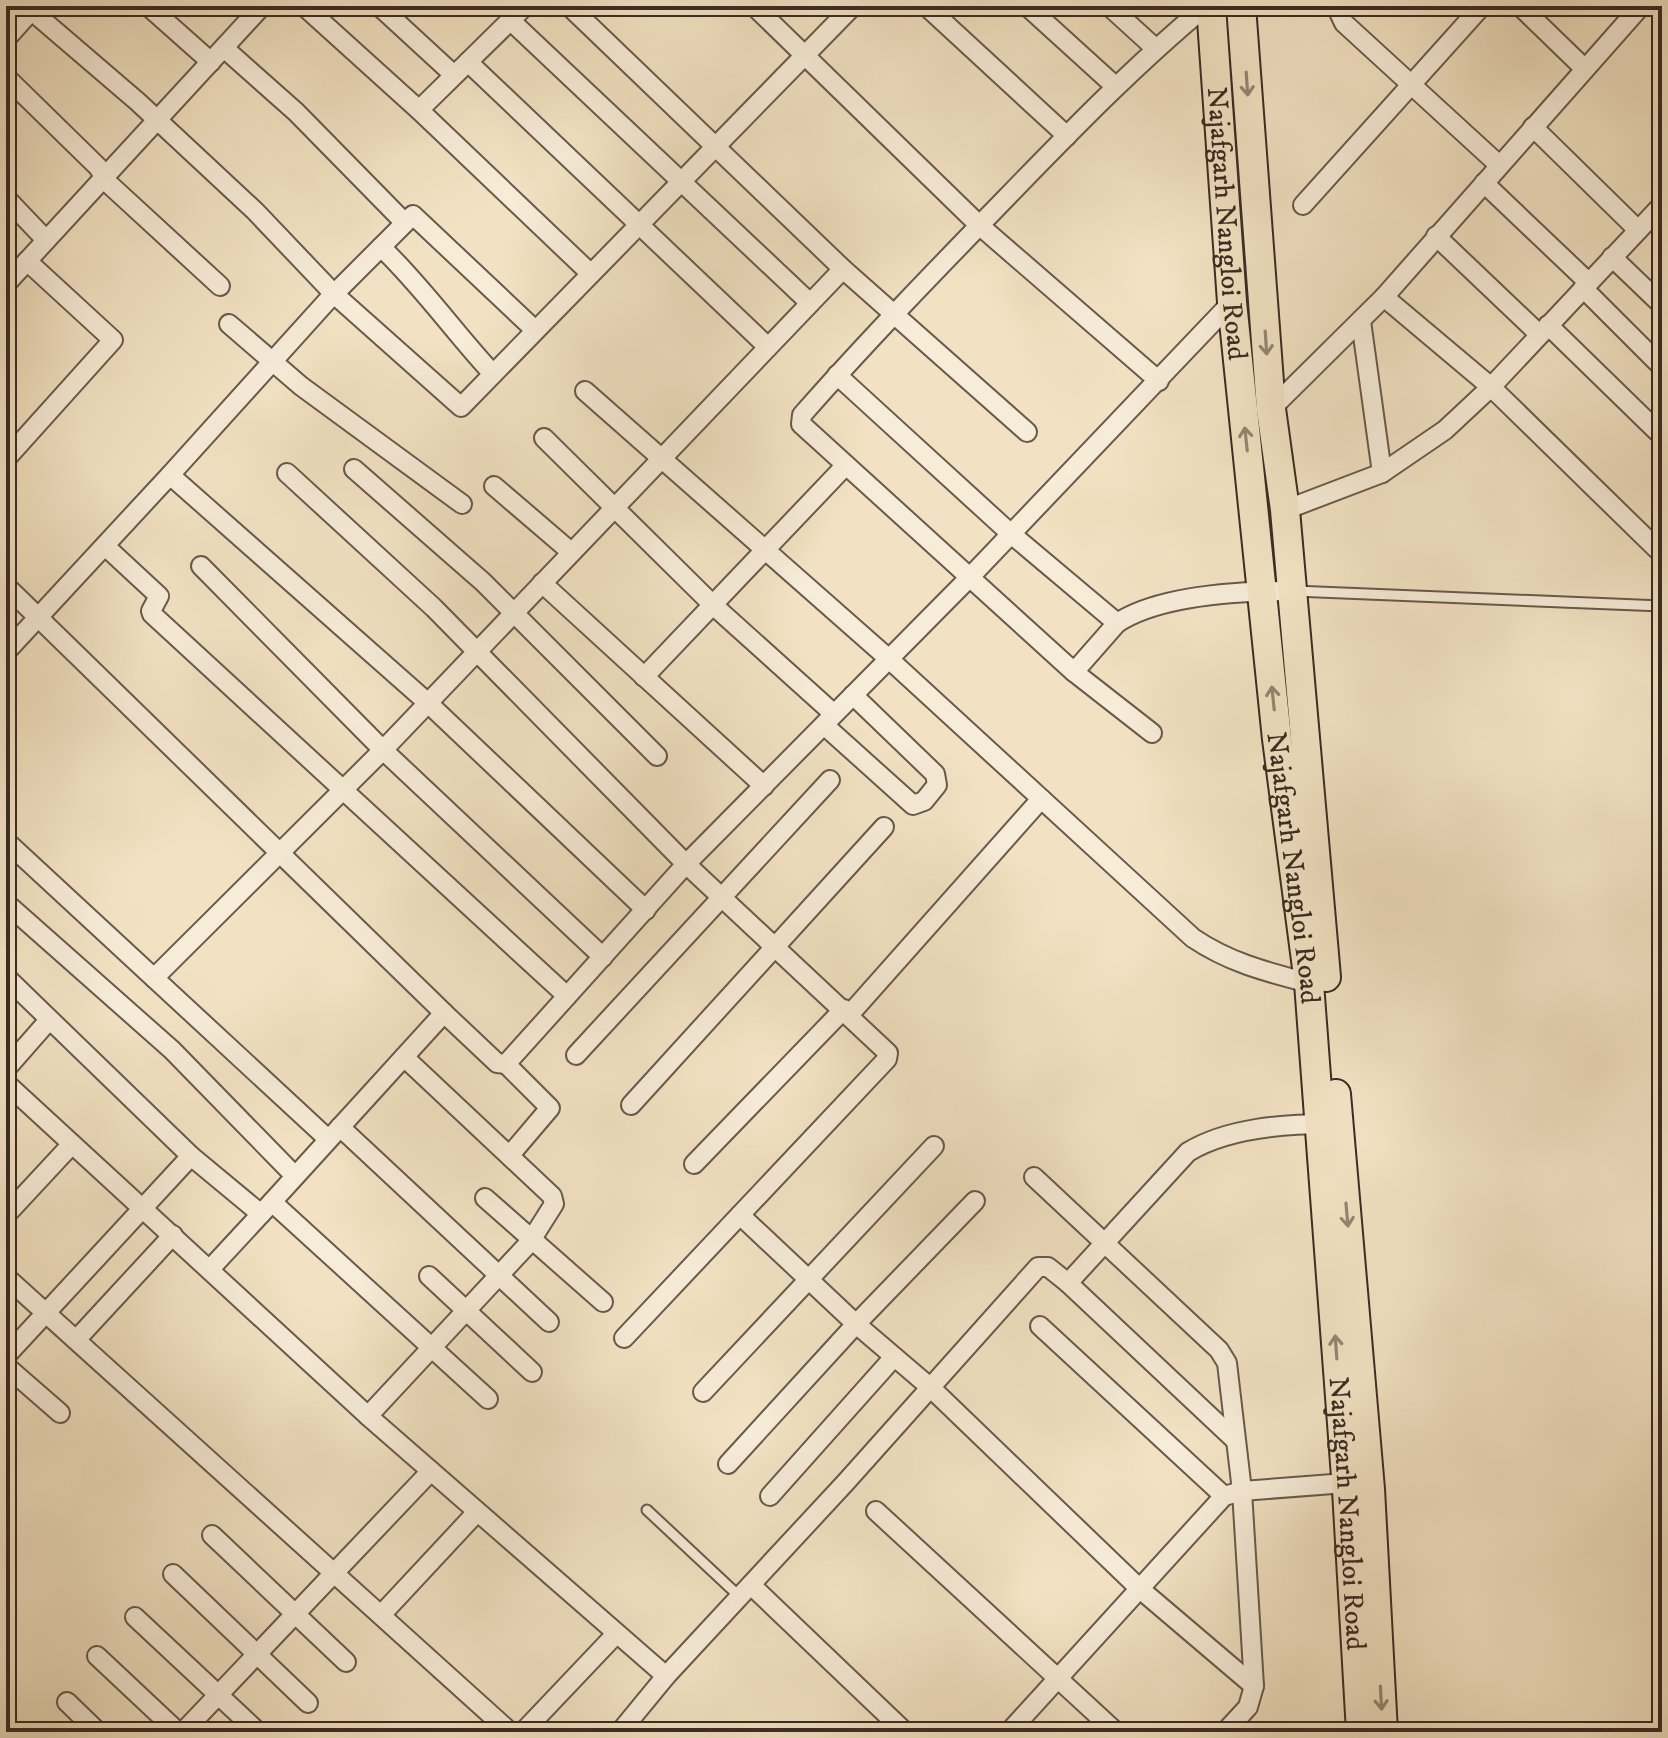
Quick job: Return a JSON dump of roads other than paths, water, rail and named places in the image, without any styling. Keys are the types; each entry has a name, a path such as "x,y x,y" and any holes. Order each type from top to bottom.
{"main road":[{"name":"Najafgarh Nangloi Road","path":"1208,6 1232,302 1262,591 1329,1124 1370,1489 1383,1732"},
{"name":"Najafgarh Nangloi Road","path":"1241,6 1271,409 1293,591 1329,1124 1361,1732"}],"street":[{"path":"148,6 211,62"},
{"path":"6,284 262,6"},
{"path":"304,6 419,110 590,273"},
{"path":"379,6 461,69 638,224 768,347"},
{"path":"419,110 525,6"},
{"path":"569,6 713,148 893,316 1027,432"},
{"path":"754,6 979,225 1159,381"},
{"path":"6,39 28,8 255,211 334,294 458,406 493,374 853,6"},
{"path":"926,6 1067,136"},
{"path":"1027,6 1115,86"},
{"path":"1110,6 1155,48"},
{"path":"1152,733 1074,672 801,424 802,415 837,375 979,225 1115,86 1155,48 1208,6"},
{"path":"1336,6 1344,23 1499,165"},
{"path":"1303,205 1482,6"},
{"path":"1520,6 1585,69"},
{"path":"1271,409 1384,297 1641,6"},
{"path":"510,20 679,183 810,303"},
{"path":"224,48 325,141 404,222"},
{"path":"6,77 98,167 104,177 220,286"},
{"path":"1533,127 1638,230"},
{"path":"1484,183 1662,367"},
{"path":"6,198 46,240"},
{"path":"1285,510 1382,473 1445,430 1491,387 1662,205"},
{"path":"6,652 334,294 413,215 535,330"},
{"path":"1436,236 1662,436"},
{"path":"381,247 426,292 458,336 493,374"},
{"path":"1612,257 1662,305"},
{"path":"6,459 113,340 27,261"},
{"path":"154,978 383,750 843,269"},
{"path":"1384,297 1491,387 1662,554"},
{"path":"506,1064 686,864 970,577 1232,302"},
{"path":"1361,321 1382,473"},
{"path":"229,324 273,362 462,504"},
{"path":"837,375 1010,533 1117,623"},
{"path":"585,391 889,659 1193,938 1217,954 1246,967 1309,983"},
{"path":"544,438 913,805 924,801 937,785 935,774 853,695"},
{"path":"644,677 846,465"},
{"path":"354,469 483,582 657,756"},
{"path":"287,473 434,608 686,864 886,1047 887,1059 624,1338"},
{"path":"170,475 428,703 646,910"},
{"path":"494,486 571,552"},
{"path":"105,546 159,596 152,614 567,996"},
{"path":"201,566 383,750 603,957"},
{"path":"542,583 764,786"},
{"path":"6,586 279,856 497,1063 506,1064 550,1108 510,1155"},
{"path":"1074,672 1117,623 1150,607 1262,591 1293,591"},
{"path":"576,1055 830,780"},
{"path":"694,1164 847,1012 1041,799"},
{"path":"631,1105 884,827"},
{"path":"6,841 154,978 500,1275 549,1322"},
{"path":"6,903 172,1050 295,1176"},
{"path":"6,977 191,1156 266,1208 488,1399"},
{"path":"210,1269 444,1013"},
{"path":"6,1069 49,1020"},
{"path":"368,1416 432,1351 532,1239 554,1204 552,1196 404,1057"},
{"path":"6,1083 368,1416 666,1676"},
{"path":"1068,1283 1188,1152 1203,1143 1253,1131 1329,1124"},
{"path":"6,1215 72,1144"},
{"path":"703,1392 934,1146"},
{"path":"6,1356 191,1156"},
{"path":"1034,1177 1219,1350 1230,1376 1235,1440 1233,1493 1254,1686 1248,1707 1225,1732"},
{"path":"485,1198 603,1302"},
{"path":"728,1464 856,1324 975,1201"},
{"path":"740,1215 856,1324 931,1388 1140,1589 1254,1686"},
{"path":"76,1340 173,1235"},
{"path":"620,1732 666,1676 1038,1267 1048,1267 1068,1283 1235,1440"},
{"path":"429,1276 532,1372"},
{"path":"6,1277 510,1732"},
{"path":"1040,1326 1233,1493"},
{"path":"770,1496 894,1357"},
{"path":"6,1366 60,1413"},
{"path":"97,1656 180,1732 431,1471"},
{"path":"1009,1732 1233,1493 1346,1483"},
{"path":"876,1511 1058,1682 1116,1732"},
{"path":"381,1615 477,1512"},
{"path":"212,1535 346,1662"},
{"path":"173,1574 308,1703"},
{"path":"745,1591 905,1732"},
{"path":"135,1617 258,1732"},
{"path":"523,1732 616,1634"},
{"path":"67,1702 98,1732"}],"lane":[{"path":"1293,591 1662,606"},
{"path":"647,1510 745,1591"}]}
